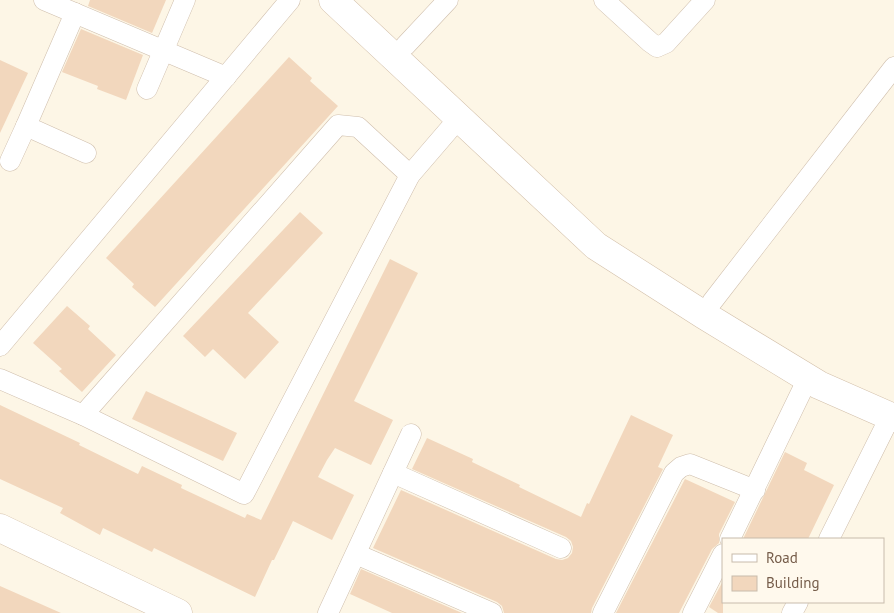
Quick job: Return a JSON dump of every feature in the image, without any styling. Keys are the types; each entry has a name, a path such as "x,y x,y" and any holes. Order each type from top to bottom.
{"street":[{"path":"44,0 226,76"},
{"path":"146,89 185,0"},
{"path":"0,346 290,0"},
{"path":"333,0 596,246 808,378 893,412"},
{"path":"356,0 606,233 712,302 893,412"},
{"path":"405,46 448,0"},
{"path":"604,0 650,42 657,46 666,43 706,0"},
{"path":"10,161 76,13"},
{"path":"712,302 894,67"},
{"path":"0,379 82,415 244,494 410,175 459,118"},
{"path":"82,415 338,125 358,127 410,175"},
{"path":"26,126 86,153"},
{"path":"730,538 808,378"},
{"path":"830,538 893,412"},
{"path":"328,613 411,434"},
{"path":"603,613 674,473 681,467 690,464 754,490"},
{"path":"393,473 561,548"},
{"path":"0,528 178,613"},
{"path":"356,554 492,613"},
{"path":"693,613 722,556"}],"building":[{"path":"90,0 166,0 152,33 88,6"},
{"path":"81,29 143,55 126,100 97,89 98,86 62,72"},
{"path":"289,57 312,78 310,81 338,106 155,307 132,287 134,284 106,258"},
{"path":"0,60 28,73 0,133"},
{"path":"300,212 323,233 248,313 279,342 245,379 213,349 205,357 183,336"},
{"path":"390,259 418,273 354,401 393,420 371,465 335,448 318,477 354,495 332,540 293,521 255,597 154,548 152,552 103,528 100,535 60,513 63,508 0,479 0,405 80,443 79,445 138,474 142,466 182,485 181,488 245,518 247,514 261,520"},
{"path":"67,306 90,326 88,329 116,355 82,392 59,371 62,369 33,343"},
{"path":"146,391 237,433 223,461 132,419"},
{"path":"631,415 673,435 658,467 663,469 591,613 504,613 502,606 497,602 373,548 401,490 556,559 568,558 572,553 573,547 571,541 566,537 412,469 427,438 473,459 472,462 581,517"},
{"path":"785,452 807,463 804,470 834,485 808,538 743,538"},
{"path":"685,479 735,502 719,534 719,543 712,549 679,613 616,613"},
{"path":"361,569 462,613 392,613 350,594"},
{"path":"722,583 723,613 718,613 709,607"},
{"path":"0,586 61,613 0,613"}]}
